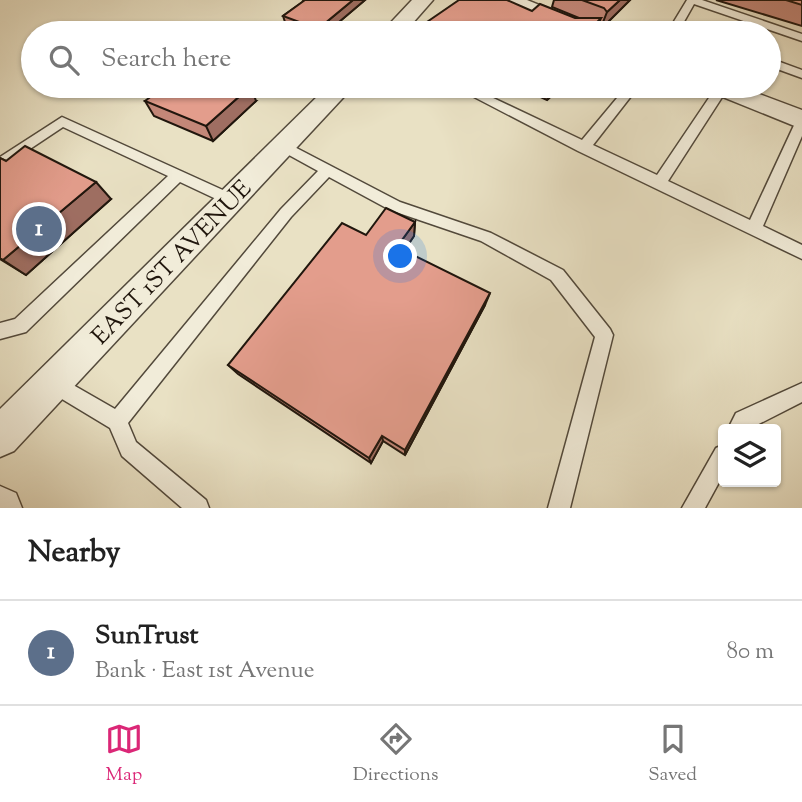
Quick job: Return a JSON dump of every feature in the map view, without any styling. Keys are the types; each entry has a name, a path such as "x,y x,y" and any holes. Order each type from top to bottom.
{"street":[{"path":"403,21 423,0"},
{"path":"510,0 560,21"},
{"name":"EAST 1ST AVENUE","path":"0,437 330,98"},
{"path":"746,98 802,121"}],"lane":[{"path":"679,21 692,0 753,21"},
{"path":"781,31 802,38"},
{"path":"781,66 802,74"},
{"path":"483,98 802,252"},
{"path":"583,148 623,98"},
{"path":"659,183 712,98"},
{"path":"0,164 62,121 231,200"},
{"path":"754,229 802,121"},
{"path":"283,146 395,206 486,237 558,275 604,335 559,508"},
{"path":"117,421 286,214 328,170"},
{"path":"0,331 20,326 178,175"},
{"path":"54,383 117,421 129,449 198,508"},
{"path":"741,424 743,420 802,392"},
{"path":"693,508 718,464"}],"building":[{"path":"305,0 353,0 328,21 296,21 283,16"},
{"path":"459,0 507,0 532,11 540,4 575,18 601,18 598,21 428,21"},
{"path":"582,0 620,0 607,12 604,8"},
{"path":"786,0 802,0 802,5"},
{"path":"149,98 238,98 206,126 145,101"},
{"path":"25,146 96,182 3,260 0,258 0,158 6,161"},
{"path":"386,208 415,222 397,247 490,293 405,450 382,436 369,458 228,365 342,223 366,235"}],"place":[{"name":"SunTrust","path":"39,229"}]}
